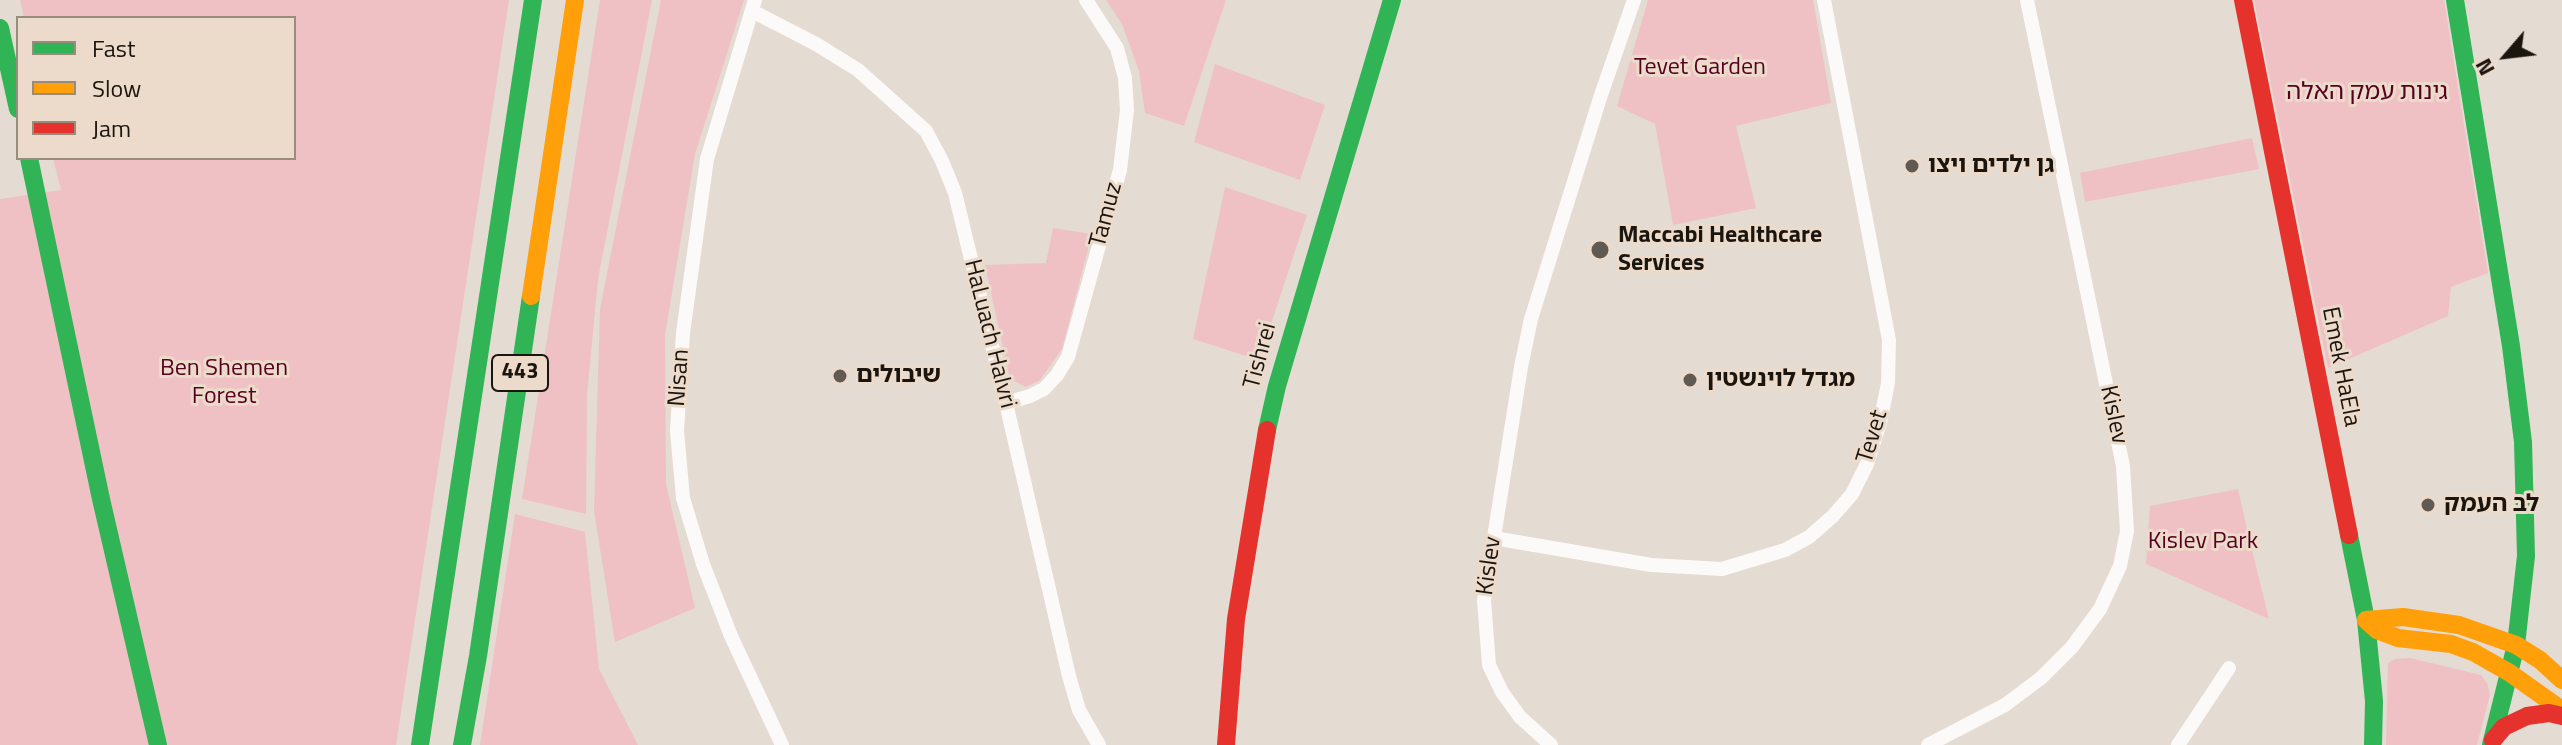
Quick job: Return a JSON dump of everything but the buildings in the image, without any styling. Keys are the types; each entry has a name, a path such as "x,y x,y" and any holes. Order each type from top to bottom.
{"main road":[{"name":"443","path":"420,745 533,0"},
{"name":"443","path":"462,745 478,656 575,0"},
{"name":"Tishrei","path":"1224,742 1236,619 1260,462 1277,386 1392,0"},
{"name":"Emek HaEla","path":"2243,0 2366,620 2374,701 2373,745"},
{"path":"2455,0 2509,332 2523,442 2526,556 2516,645 2492,742"},
{"path":"0,28 16,100"},
{"path":"29,160 101,499 158,745"},
{"path":"2366,620 2403,617 2459,625 2516,645 2540,660 2562,680"},
{"path":"2366,620 2377,630 2398,638 2451,644 2473,652 2510,673 2562,710"},
{"path":"2492,742 2504,727 2527,716 2549,713 2562,716"}],"street":[{"name":"Tamuz","path":"1006,403 1044,389 1068,357 1120,170 1127,110 1125,78 1117,48 1086,0"},
{"name":"Kislev","path":"1551,745 1520,717 1502,692 1489,665 1484,600 1531,319 1634,0"},
{"name":"Tevet","path":"1494,538 1651,565 1722,569 1785,550 1809,537 1852,494 1867,464 1880,423 1888,383 1889,340 1824,0"},
{"name":"Kislev","path":"1928,745 2005,705 2041,678 2072,647 2100,609 2120,566 2127,531 2123,466 2027,0"},
{"name":"HaLuach HaIvri","path":"754,6 858,70 926,131 942,161 955,193 1069,676 1079,710 1099,745"},
{"name":"Nisan","path":"754,6 707,159 683,333 677,431 683,498 703,564 731,636 782,745"},
{"path":"2178,745 2229,668"}],"green space":[{"name":"Ben Shemen Forest","path":"20,0 509,0 396,745 0,745 0,199 61,190 54,160 296,160 296,16 24,16"},
{"path":"600,0 652,0 598,279 587,395 586,514 522,499"},
{"path":"661,0 744,0 695,154 665,335 666,484 695,608 615,642 594,511 600,309"},
{"path":"1106,0 1226,0 1184,126 1145,113 1139,71 1122,24"},
{"name":"Tevet Garden","path":"1648,0 1813,0 1831,103 1736,126 1756,208 1673,225 1655,124 1617,106"},
{"name":"גינות עמק האלה","path":"2254,0 2444,0 2488,273 2451,287 2448,316 2328,368"},
{"path":"1215,64 1325,105 1300,180 1194,142"},
{"path":"2252,138 2259,169 2085,202 2080,173"},
{"path":"1225,187 1307,215 1259,360 1193,339"},
{"path":"1053,228 1092,234 1062,349 1040,380 1026,387 1010,379 985,265 1046,263"},
{"name":"Kislev Park","path":"2238,489 2269,619 2146,564 2150,506"},
{"path":"515,514 585,532 599,669 638,745 480,745"},
{"path":"2410,658 2481,675 2490,694 2477,745 2386,745 2388,663"}],"traffic: fast":[{"path":"420,745 533,0"},
{"path":"1267,430 1277,386 1392,0"},
{"path":"2455,0 2511,346 2523,442 2526,556 2516,645 2491,745"},
{"path":"0,28 16,100"},
{"path":"29,160 101,499 158,745"},
{"path":"462,745 531,296"},
{"path":"2349,535 2366,620 2374,701 2373,745"}],"traffic: slow":[{"path":"531,296 575,0"},
{"path":"2366,620 2403,617 2459,625 2516,645 2540,660 2562,680"},
{"path":"2366,620 2377,630 2398,638 2451,644 2473,652 2510,673 2562,710"}],"traffic: jam":[{"path":"2243,0 2349,535"},
{"path":"1226,745 1236,619 1267,430"},
{"path":"2493,740 2504,727 2527,716 2549,713 2562,716"}],"place":[{"name":"גן ילדים ויצו","path":"1912,166"},
{"name":"Maccabi Healthcare Services","path":"1600,250"},
{"name":"שיבולים","path":"840,376"},
{"name":"מגדל לוינשטין","path":"1690,380"},
{"name":"לב העמק","path":"2428,505"}]}
